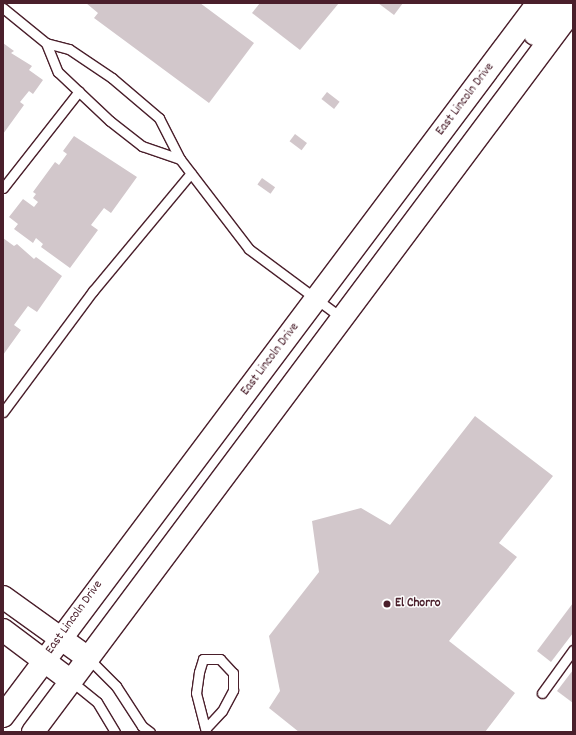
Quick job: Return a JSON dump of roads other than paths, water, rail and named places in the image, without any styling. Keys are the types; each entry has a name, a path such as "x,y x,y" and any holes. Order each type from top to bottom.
{"main road":[{"name":"East Lincoln Drive","path":"3,716 538,3"},
{"path":"531,65 534,37 557,3"},
{"path":"33,732 344,318 531,65 567,20"},
{"path":"3,597 88,658"},
{"path":"3,630 71,680"}],"lane":[{"path":"3,8 46,44 58,72 142,146 180,159"},
{"path":"46,44 69,49 94,66 159,118 180,159 249,249 344,318"},
{"path":"3,188 79,92"},
{"path":"3,412 93,291 191,173"},
{"path":"542,693 573,650"},
{"path":"88,658 116,686 142,726 150,732"},
{"path":"203,659 220,659 233,673 233,690 222,711 206,730 196,692 199,672 203,659"},
{"path":"71,680 97,702 115,732"}],"place":[{"name":"El Chorro","path":"387,604"}]}
